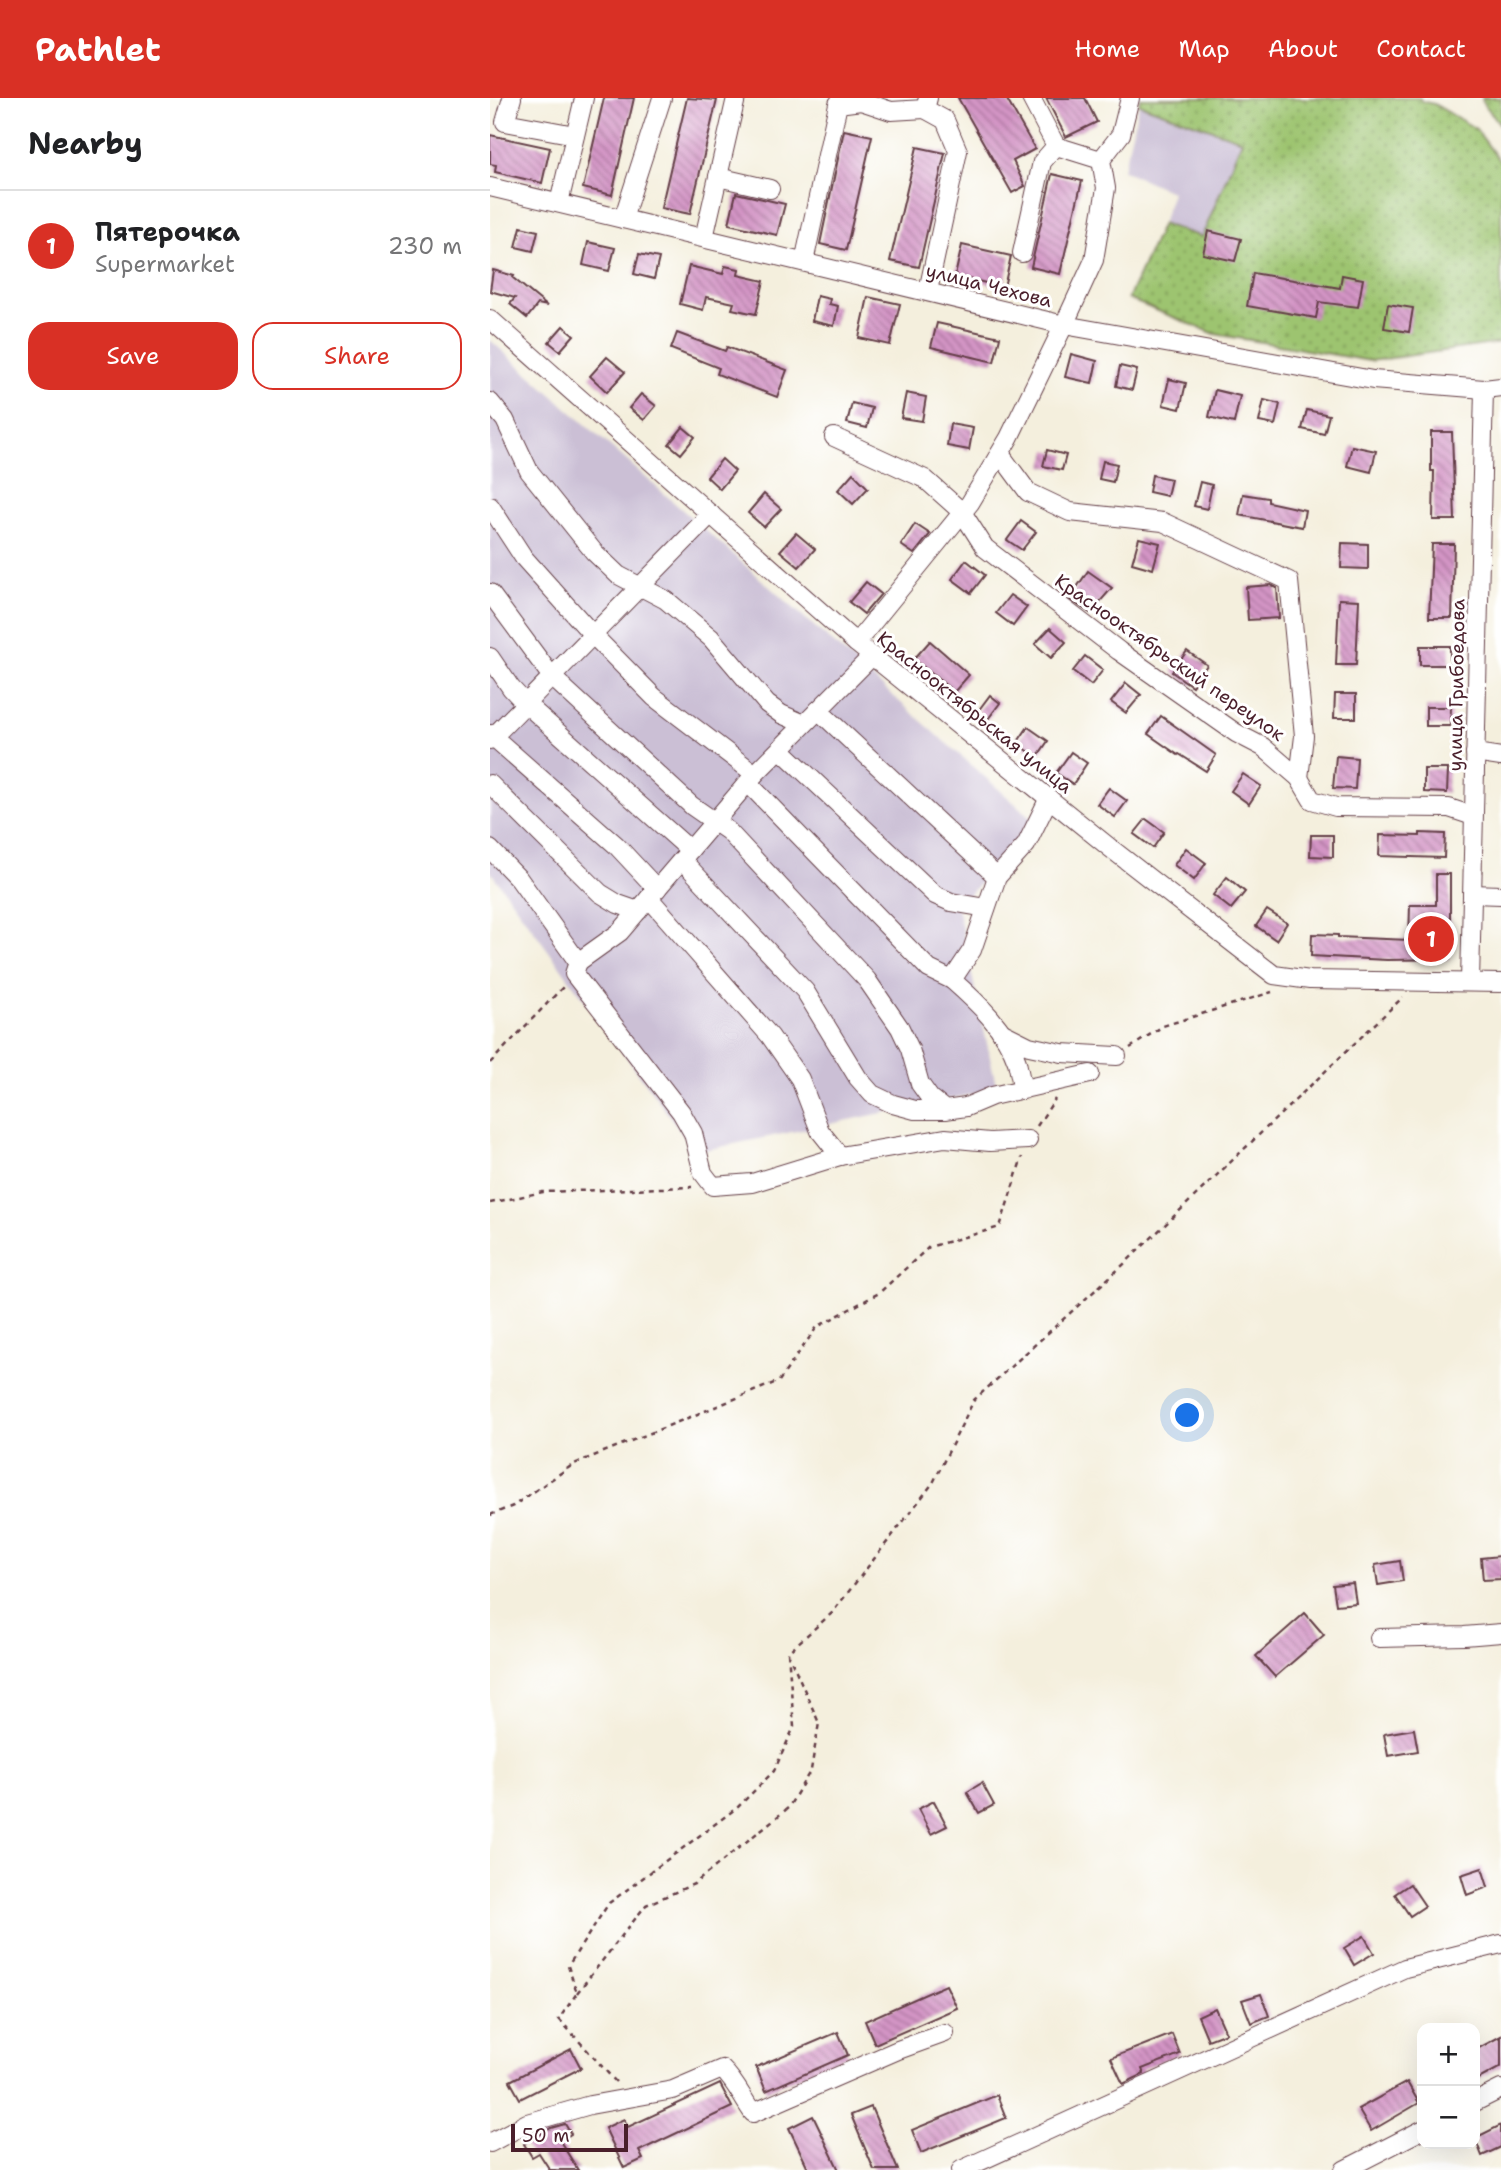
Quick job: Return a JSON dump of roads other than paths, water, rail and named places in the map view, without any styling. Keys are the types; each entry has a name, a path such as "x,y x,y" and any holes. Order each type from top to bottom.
{"street":[{"path":"512,98 505,122 575,135"},
{"path":"559,203 584,98"},
{"path":"623,219 662,98"},
{"path":"704,238 736,98"},
{"path":"1031,98 1056,146 1101,160"},
{"path":"856,643 962,512 1000,454 1065,325 1094,260 1106,188 1101,160 1121,134 1130,98"},
{"path":"804,262 838,104 860,100 891,111 926,104 945,120 958,151 928,291"},
{"path":"1022,253 1042,162 1056,146"},
{"path":"718,177 770,189"},
{"name":"улица Чехова","path":"490,187 1065,325 1373,380 1492,388"},
{"name":"Краснооктябрьская улица","path":"490,320 856,643 1274,975 1310,980 1501,983"},
{"name":"улица Грибоедова","path":"1469,982 1475,753 1492,388"},
{"path":"490,402 506,420 529,471 594,552 618,575 666,600 711,638 766,704 804,724"},
{"name":"Краснооктябрьский переулок","path":"834,436 925,479 962,512 985,548 1118,651 1237,733 1263,747 1299,778 1312,800 1336,807 1449,808 1473,816"},
{"path":"1000,454 1028,492 1070,512 1163,522 1289,580 1304,736 1299,778"},
{"path":"490,506 524,558 593,635 654,697 751,778 929,969 952,980 975,999 1001,1032 1016,1060 1023,1090"},
{"path":"711,514 491,737 616,845 648,899 770,1036 800,1079 820,1131 840,1156"},
{"path":"490,593 552,677 692,806 727,831 867,980 900,1028 910,1049 920,1084 930,1098 945,1110"},
{"path":"576,968 620,932 751,778 872,656"},
{"path":"490,657 511,688 526,704 686,855 805,990 858,1078 872,1094 915,1110 945,1110 966,1107 992,1096 1090,1074"},
{"path":"818,710 997,877"},
{"path":"780,749 935,895 951,902 986,908"},
{"path":"1475,753 1501,757"},
{"path":"490,784 600,893 618,904 648,899"},
{"path":"952,980 972,950 997,877 1026,845 1049,798"},
{"path":"490,849 519,879 576,968 681,1112 693,1132 703,1173 713,1186 752,1183 840,1156 945,1138 990,1142 1028,1139"},
{"path":"1472,894 1501,895"},
{"path":"1001,1032 1029,1046 1062,1053 1117,1056"},
{"path":"1379,1638 1501,1633"},
{"path":"961,2170 1405,1968 1501,1944"},
{"path":"490,2143 527,2123 590,2105 673,2090 722,2069 734,2080 752,2113 898,2050 945,2034"},
{"path":"1480,2100 1501,2089"},
{"path":"1344,2170 1417,2133"}],"place":[{"name":"Пятерочка","path":"1431,939"}]}
